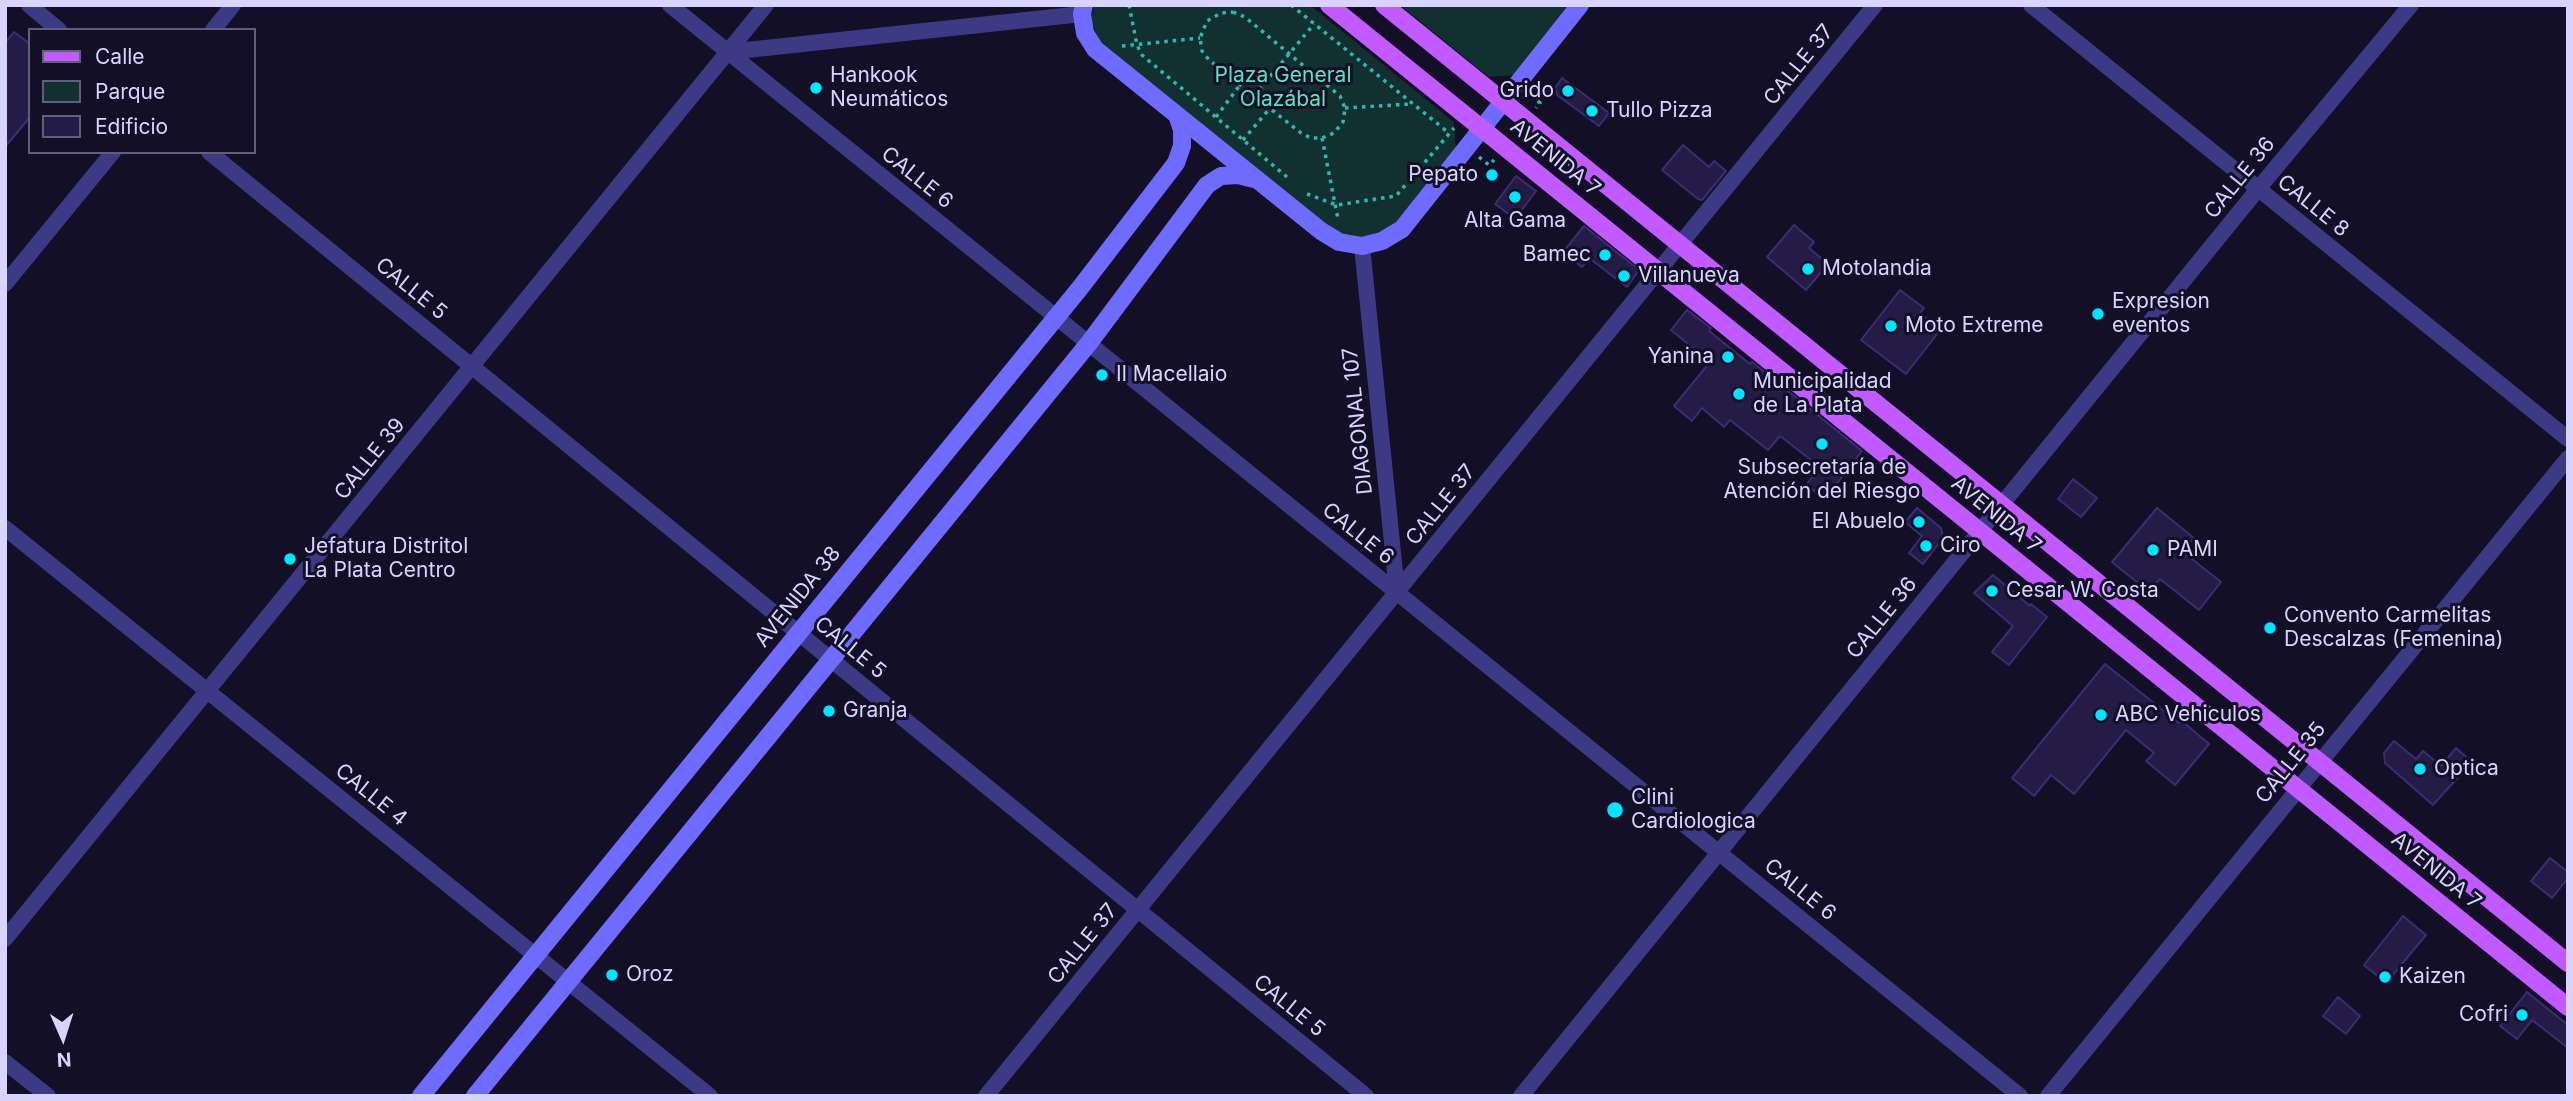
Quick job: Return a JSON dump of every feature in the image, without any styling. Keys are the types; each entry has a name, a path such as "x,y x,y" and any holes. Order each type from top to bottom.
{"main road":[{"name":"AVENIDA 7","path":"1329,5 2568,1007"},
{"name":"AVENIDA 7","path":"1384,5 2568,963"},
{"path":"1083,10 1085,33 1095,49 1321,231 1339,242 1362,246 1382,241 1402,229 1580,5"},
{"name":"AVENIDA 38","path":"421,1096 1056,317 1176,163 1182,146 1182,131 1177,115"},
{"path":"475,1096 1089,343 1207,185 1221,176 1238,175 1258,180"}],"street":[{"path":"29,5 57,28"},
{"path":"215,28 233,5"},
{"name":"CALLE 6","path":"670,5 2020,1096"},
{"name":"CALLE 39","path":"5,939 766,5"},
{"name":"CALLE 37","path":"986,1096 1875,5"},
{"name":"CALLE 8","path":"2031,5 2568,439"},
{"name":"CALLE 36","path":"1521,1096 2258,188 2411,5"},
{"path":"728,52 1083,10"},
{"path":"5,284 111,154"},
{"name":"CALLE 5","path":"211,154 1366,1096"},
{"name":"DIAGONAL 107","path":"1362,246 1396,592"},
{"name":"CALLE 35","path":"2048,1096 2568,458"},
{"name":"CALLE 4","path":"5,527 710,1096"},
{"path":"5,1062 48,1096"}],"path":[{"path":"1129,5 1137,45 1142,55 1289,178"},
{"path":"1220,5 1221,13"},
{"path":"1291,5 1489,166"},
{"path":"1233,12 1245,18 1340,96 1345,108 1343,122 1334,134 1311,138 1301,133 1209,61 1202,51 1200,38 1207,22 1221,13 1233,12"},
{"path":"1254,96 1314,24"},
{"path":"1095,49 1200,38"},
{"path":"1215,117 1240,85"},
{"path":"1345,108 1412,104"},
{"path":"1242,140 1270,108"},
{"path":"1298,186 1307,194 1337,205 1396,196 1465,115"},
{"path":"1322,138 1337,205 1339,242"}],"green space":[{"name":"Plaza General Olazábal","path":"1094,5 1310,5 1454,122 1456,149 1393,230 1365,237 1339,236 1102,46 1091,22"},
{"path":"1400,5 1575,5 1518,75 1489,77"}],"building":[{"path":"14,32 28,42 28,119 5,147 5,43"},
{"path":"1562,78 1609,113 1599,126 1557,95 1555,88"},
{"path":"1683,145 1709,167 1714,161 1726,171 1702,200 1662,170"},
{"name":"Alta Gama","path":"1516,176 1536,191 1515,219 1495,204"},
{"path":"1794,225 1814,242 1809,248 1828,264 1806,290 1767,257"},
{"path":"1584,226 1639,270 1627,287 1589,258 1582,267 1563,252"},
{"path":"1900,290 1924,308 1920,313 1941,329 1906,374 1861,340"},
{"path":"1687,310 1711,328 1709,331 1750,364 1752,362 1862,451 1825,499 1806,485 1820,467 1780,436 1768,450 1730,420 1724,427 1702,408 1692,421 1674,406 1710,362 1671,330"},
{"path":"2073,479 2097,498 2081,517 2058,499"},
{"name":"Ciro","path":"1917,508 1941,528 1943,538 1923,564 1909,553 1922,536 1905,522"},
{"name":"PAMI","path":"2157,508 2194,538 2183,552 2221,582 2199,610 2160,579 2149,592 2112,562"},
{"path":"1993,575 2047,617 2009,665 1992,652 2013,626 1974,593"},
{"name":"ABC Vehiculos","path":"2105,664 2209,744 2175,785 2146,761 2154,753 2126,730 2074,794 2051,775 2034,796 2012,778"},
{"path":"2394,741 2416,759 2423,751 2441,766 2456,748 2472,762 2433,805 2385,763 2384,753"},
{"path":"2550,858 2568,872 2568,878 2552,898 2531,881"},
{"name":"Kaizen","path":"2403,916 2426,935 2386,983 2364,965"},
{"path":"2527,992 2568,1025 2568,1048 2532,1020 2517,1039 2500,1026"},
{"path":"2338,997 2360,1016 2346,1034 2323,1016"}],"place":[{"name":"Hankook Neumáticos","path":"816,88"},
{"name":"Grido","path":"1568,91"},
{"name":"Tullo Pizza","path":"1592,111"},
{"name":"Pepato","path":"1492,175"},
{"name":"Alta Gama","path":"1515,197"},
{"name":"Bamec","path":"1605,255"},
{"name":"Motolandia","path":"1808,269"},
{"name":"Villanueva","path":"1624,276"},
{"name":"Expresion eventos","path":"2098,314"},
{"name":"Moto Extreme","path":"1891,326"},
{"name":"Yanina","path":"1728,357"},
{"name":"Il Macellaio","path":"1102,375"},
{"name":"Municipalidad de La Plata","path":"1739,394"},
{"name":"Subsecretaría de Atención del Riesgo","path":"1822,444"},
{"name":"El Abuelo","path":"1919,522"},
{"name":"Ciro","path":"1926,546"},
{"name":"PAMI","path":"2153,550"},
{"name":"Jefatura Distritol La Plata Centro","path":"290,559"},
{"name":"Cesar W. Costa","path":"1992,591"},
{"name":"Convento Carmelitas Descalzas (Femenina)","path":"2270,628"},
{"name":"Granja","path":"829,711"},
{"name":"ABC Vehiculos","path":"2101,715"},
{"name":"Optica","path":"2420,769"},
{"name":"Clini Cardiologica","path":"1615,810"},
{"name":"Oroz","path":"612,975"},
{"name":"Kaizen","path":"2385,977"},
{"name":"Cofri","path":"2522,1015"}]}
